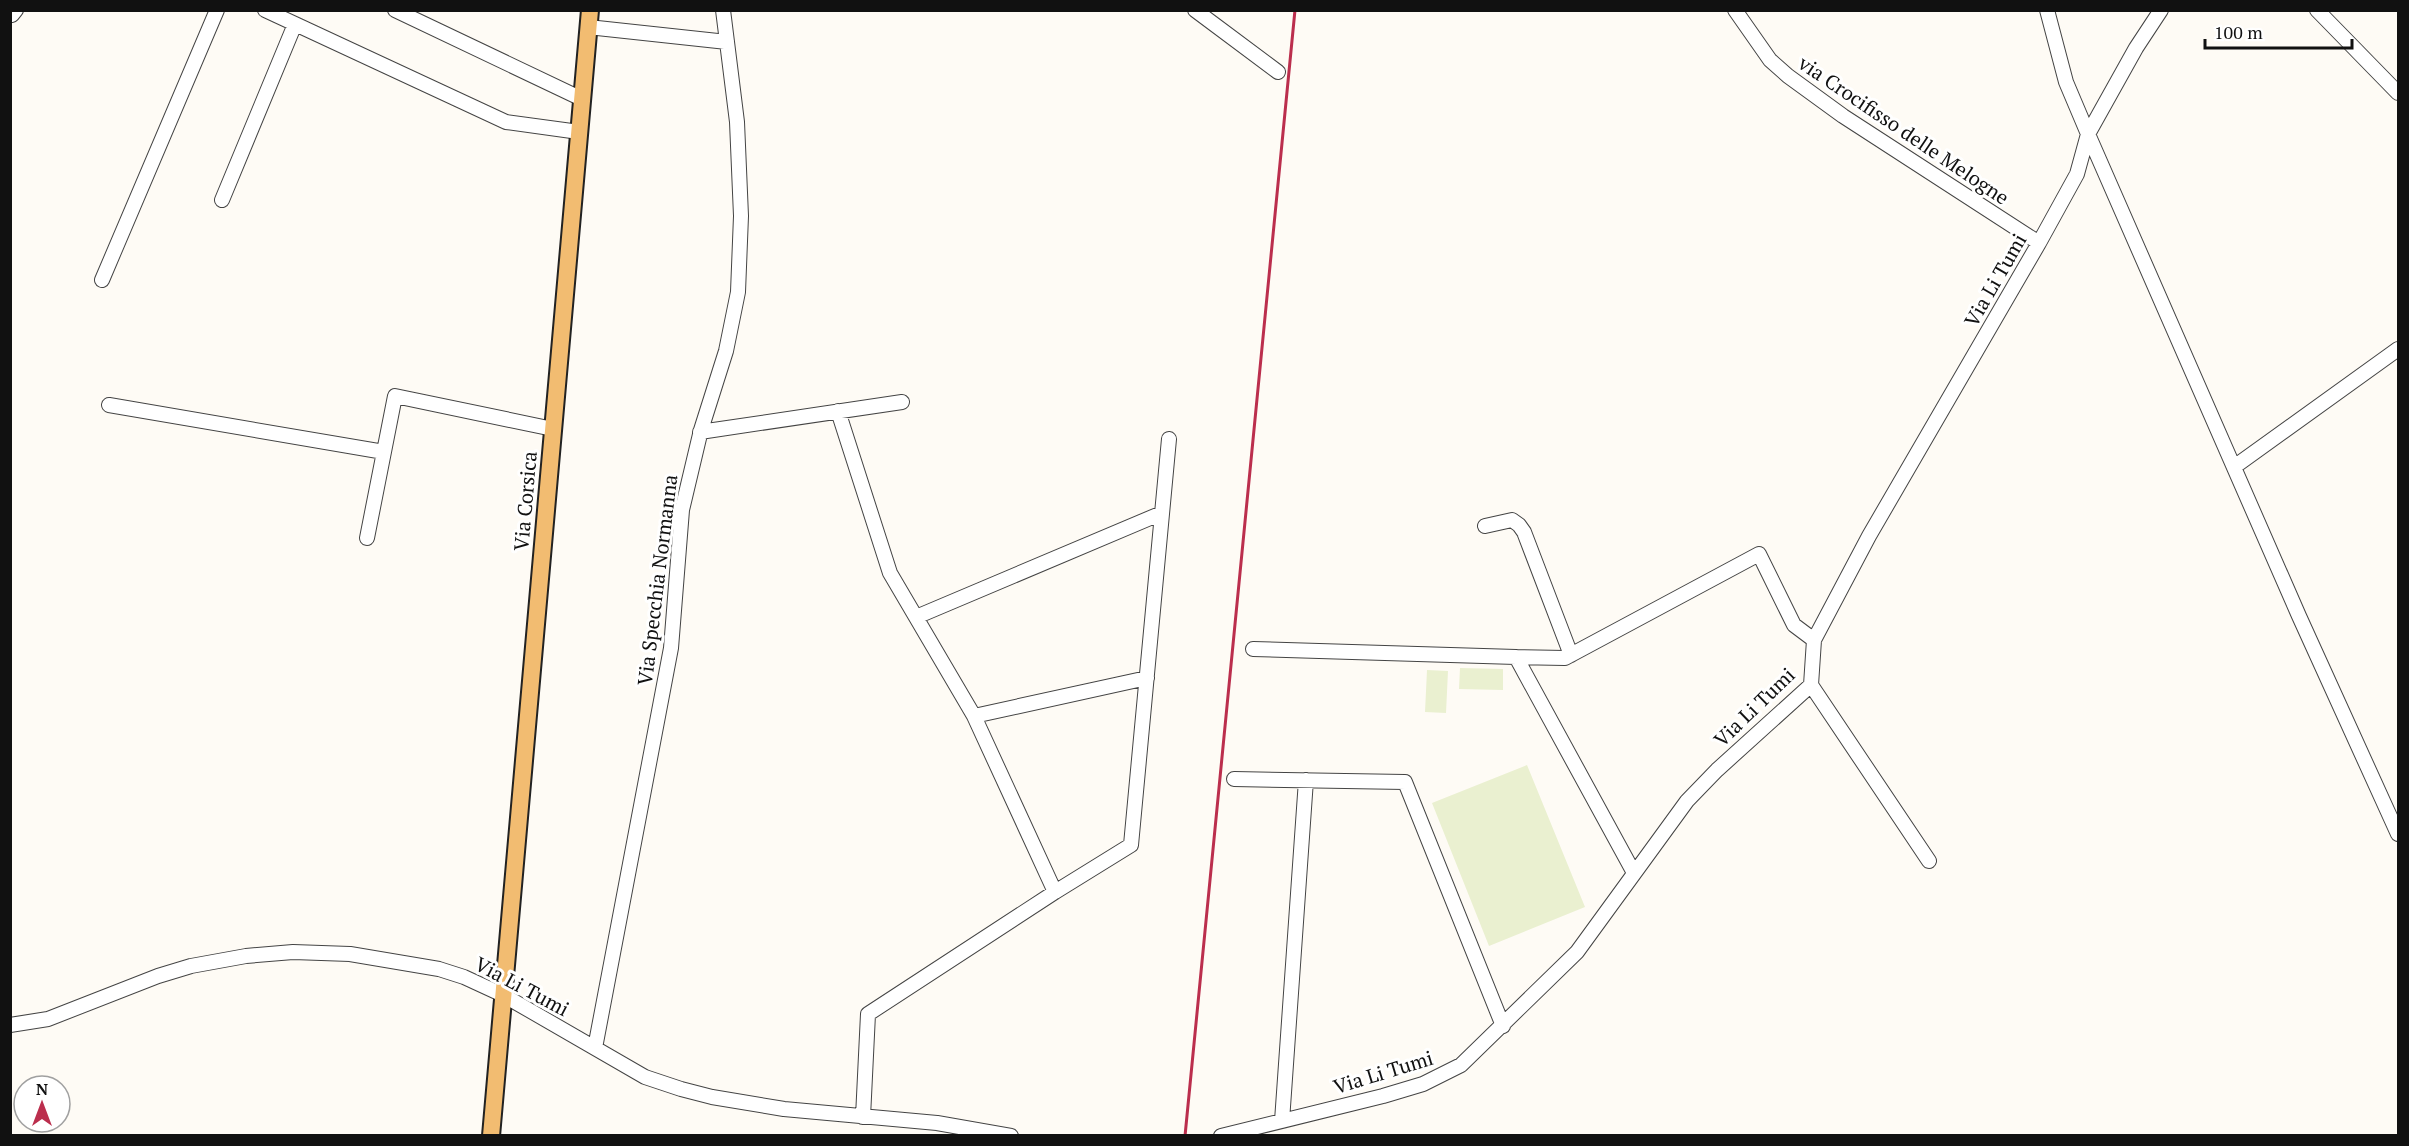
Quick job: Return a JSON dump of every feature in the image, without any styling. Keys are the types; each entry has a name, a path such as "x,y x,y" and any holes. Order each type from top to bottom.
{"main road":[{"name":"Via Corsica","path":"491,1136 589,19"}],"street":[{"path":"102,280 217,10"},
{"path":"265,10 506,122 579,132"},
{"path":"395,10 582,99"},
{"name":"Via Specchia Normanna","path":"595,1048 671,648 682,510 700,432 726,351 738,292 741,216 737,122 723,10"},
{"path":"1195,10 1213,16 1278,72"},
{"name":"via Crocifisso delle Melogne","path":"1735,10 1770,60 1788,76 1843,116 2039,243"},
{"path":"2047,10 2066,82 2088,135 2398,834"},
{"name":"Via Li Tumi","path":"1221,1136 1423,1084 1461,1065 1577,952 1687,801 1717,770 1811,685 1814,640 1869,536 2039,243 2077,174 2088,135 2136,48 2161,10"},
{"path":"2317,10 2398,93"},
{"path":"589,19 727,42"},
{"path":"222,200 295,24"},
{"path":"2234,467 2398,349"},
{"path":"367,538 395,396 553,429"},
{"path":"700,432 902,402"},
{"path":"109,405 384,452"},
{"path":"838,411 890,573 974,716 1055,892"},
{"path":"863,1117 868,1014 1131,845 1169,439"},
{"path":"916,617 1162,513"},
{"path":"1485,526 1512,520 1524,532 1571,655"},
{"path":"1252,650 1565,658 1759,554 1794,624 1814,640"},
{"path":"1516,657 1634,873"},
{"path":"974,716 1147,678"},
{"path":"1811,685 1929,861"},
{"path":"1233,779 1405,782 1503,1026"},
{"path":"1282,1121 1306,780"},
{"name":"Via Li Tumi","path":"10,1025 48,1019 158,976 191,966 246,956 293,952 350,954 439,969 464,976 503,995 645,1077 681,1089 774,1108 937,1123 1011,1136"}],"green space":[{"path":"1460,668 1503,669 1503,690 1459,689"},
{"path":"1427,670 1448,671 1446,713 1425,712"},
{"path":"1527,765 1585,907 1489,946 1432,803"}],"railway":[{"path":"1185,1136 1295,10"}]}
